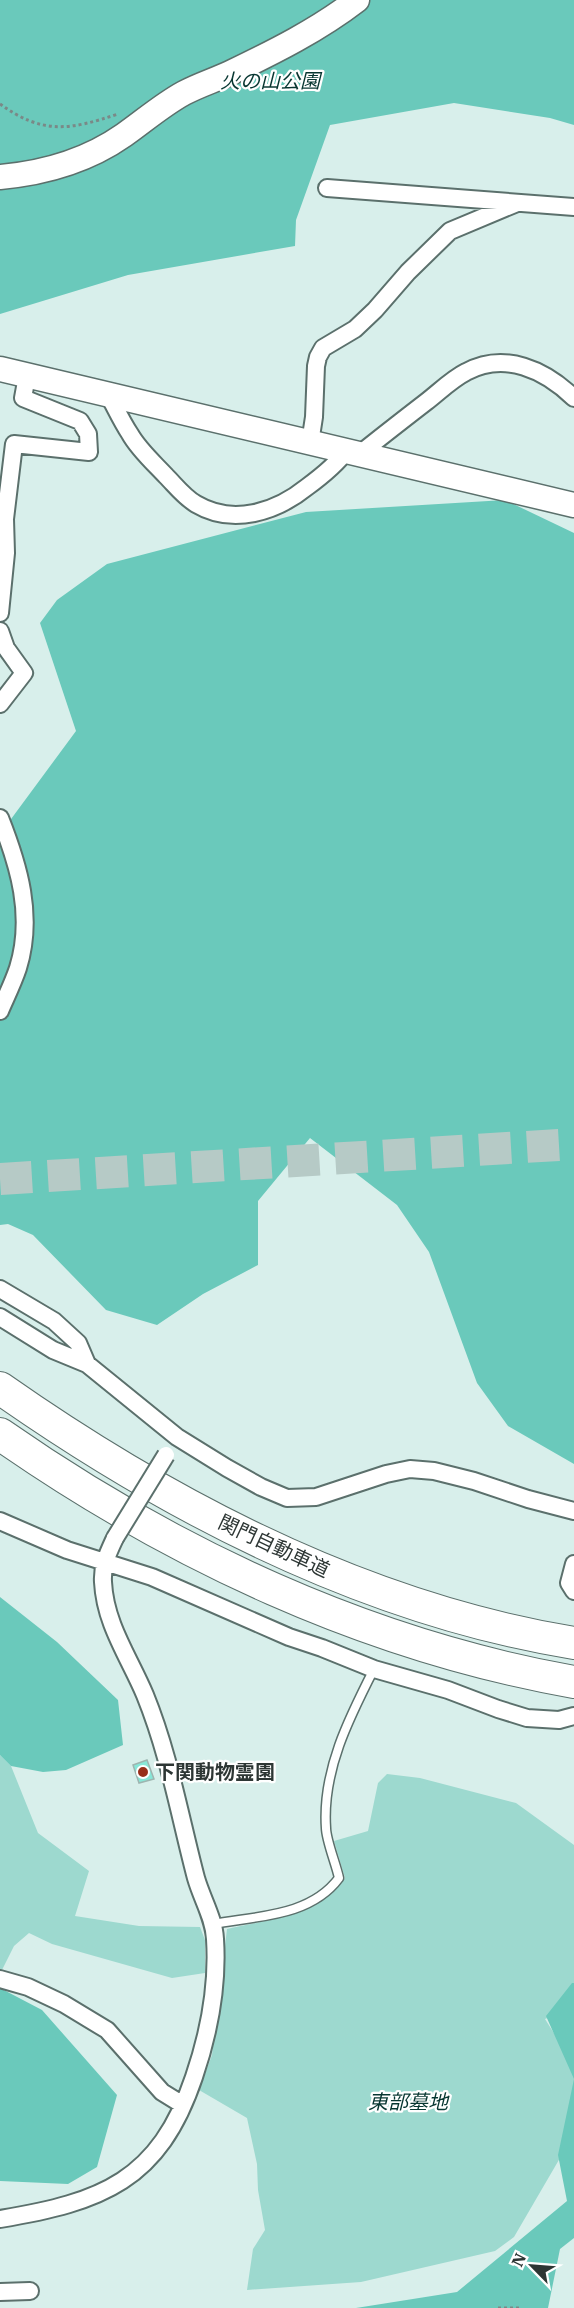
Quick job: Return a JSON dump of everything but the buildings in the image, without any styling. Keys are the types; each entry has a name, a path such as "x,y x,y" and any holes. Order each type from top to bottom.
{"highway":[{"name":"関門自動車道","path":"0,1388 58,1429 184,1503 269,1546 365,1587 418,1605 484,1624 574,1643"},
{"name":"関門自動車道","path":"0,1434 89,1494 164,1536 247,1577 349,1620 405,1640 473,1660 574,1682"}],"street":[{"path":"0,177 40,172 66,165 124,136 185,92 306,35 357,0"},
{"path":"327,188 574,207"},
{"path":"310,443 314,417 316,366 323,348 355,329 450,231 517,203"},
{"path":"108,394 130,436 196,504 220,513 249,514 279,507 295,497 338,463 466,372 479,366 495,363 524,365 546,376 574,398"},
{"path":"0,369 574,505"},
{"path":"0,613 6,553 6,510 14,444 90,452 88,434 80,421 23,398 27,376"},
{"path":"0,632 6,648 24,673 0,704"},
{"path":"0,818 20,873 25,919 18,966 0,1011"},
{"path":"0,1289 54,1321 78,1343 87,1364"},
{"path":"0,1317 53,1350 87,1364 177,1437 261,1487 287,1498 316,1497 386,1474 410,1469 434,1471 474,1480 528,1499 574,1511"},
{"path":"0,2219 33,2214 100,2194 140,2169 171,2129 183,2105 206,2042 214,1971 213,1924 197,1880 168,1762 145,1696 110,1623 103,1582 104,1563 115,1538 177,1437"},
{"path":"0,1521 67,1550 152,1577 289,1637 374,1669 448,1690 527,1718 559,1720 574,1716"},
{"path":"574,1564 569,1583 574,1591"},
{"path":"0,1979 28,1987 64,2004 106,2030 162,2092 183,2105"},
{"path":"0,2292 30,2291"}],"lane":[{"path":"213,1924 270,1916 296,1908 326,1892 339,1878 326,1832 332,1773 339,1741 374,1669"}],"path":[{"path":"0,104 34,123 67,128 135,108 157,110"},
{"path":"498,2308 520,2308"}],"green space":[{"name":"火の山公園","path":"0,0 574,0 574,125 550,118 454,103 330,125 296,220 295,246 128,275 0,314"},
{"path":"505,500 574,533 574,1464 508,1426 477,1383 429,1252 397,1205 310,1138 258,1201 258,1265 203,1294 157,1325 106,1310 33,1235 8,1224 0,1225 0,834 76,731 40,623 57,600 107,564 306,512"},
{"path":"0,1597 57,1642 118,1700 123,1745 66,1770 43,1772 11,1766 0,1755"},
{"path":"0,1755 11,1766 38,1833 89,1871 75,1916 139,1926 200,1927 205,1940 205,1973 172,1978 52,1944 29,1933 14,1946 0,1974"},
{"name":"東部墓地","path":"387,1774 420,1778 516,1803 574,1845 574,2008 545,2019 574,2065 574,2134 514,2237 495,2251 361,2282 247,2290 253,2249 265,2230 258,2190 257,2164 247,2118 199,2090 212,2055 227,1929 292,1914 323,1900 335,1890 345,1878 334,1841 368,1831 378,1783"},
{"path":"574,1983 574,2079 546,2016"},
{"path":"0,1988 42,2010 117,2095 97,2167 68,2184 0,2181"},
{"path":"574,2079 574,2238 560,2249 548,2308 356,2308 457,2292 567,2201 558,2155"}],"tunnel":[{"path":"0,1179 574,1144"}],"place":[{"name":"下関動物霊園","path":"143,1772"}]}
